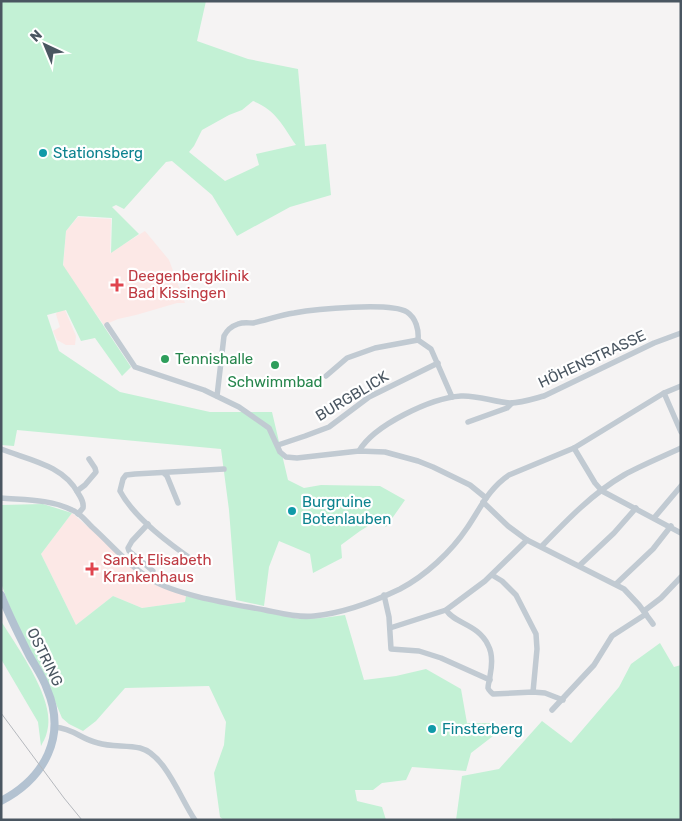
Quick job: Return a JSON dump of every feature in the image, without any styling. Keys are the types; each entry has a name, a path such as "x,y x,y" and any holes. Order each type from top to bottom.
{"main road":[{"name":"OSTRING","path":"1,595 18,635 48,689 55,727 49,753 37,773 29,782 2,801"}],"street":[{"path":"217,396 224,336 226,331 241,323 253,323 296,312 351,308 387,308 407,312 413,317 418,340"},
{"path":"107,325 135,367 201,389 239,406 268,428 284,455 290,458 359,451 385,452 418,461 470,485 508,526 527,540 616,584 632,596 653,624"},
{"name":"HÖHENSTRASSE","path":"359,451 365,442 398,418 428,404 452,397 470,397 512,403 544,396 654,343 681,333"},
{"path":"326,376 347,358 375,348 418,340 432,349 452,397"},
{"name":"BURGBLICK","path":"278,444 329,427 364,400 438,363"},
{"path":"1,498 56,504 78,514 130,562 152,580 167,587 227,603 312,617 342,612 400,588 434,564 465,531 494,487 509,475 574,448 664,393 681,386"},
{"path":"664,393 681,432"},
{"name":"HÖHENSTRASSE","path":"468,422 507,408 512,403"},
{"path":"574,448 595,483 602,491 672,526 681,533"},
{"path":"542,546 572,515 624,475 681,448"},
{"path":"1,449 55,469 77,491 84,503 84,508 78,514"},
{"path":"77,491 96,472 89,460"},
{"path":"197,563 172,546 148,524 120,491 122,479 126,475 224,469"},
{"path":"164,473 168,476 178,503"},
{"path":"654,518 681,486"},
{"path":"580,565 614,533 636,508"},
{"path":"148,524 128,548 129,552 153,571 152,580"},
{"path":"616,584 653,549 672,526"},
{"path":"390,628 446,610 467,596 492,575 527,540"},
{"path":"492,575 502,581 516,595 536,634 537,649 533,692"},
{"path":"552,710 594,665 612,636 645,613 681,577"},
{"path":"384,596 390,628 391,649 419,651 441,658 490,680"},
{"path":"446,610 449,614 474,628 488,644 491,652 492,666 488,686 489,691 493,694 545,693 563,700"},
{"path":"55,727 74,731 87,740 96,743 145,750 170,775 195,820"}],"shaded area":[{"name":"Deegenbergklinik Bad Kissingen","path":"78,217 111,219 110,253 145,231 169,260 185,303 177,303 118,319 104,325 81,295 65,310 76,336 75,345 66,345 57,340 53,331 60,327 56,314 60,308 66,231"},
{"name":"Sankt Elisabeth Krankenhaus","path":"72,513 153,584 186,596 185,602 142,608 113,596 76,625 41,554"}],"green space":[{"path":"1,1 206,1 197,41 248,59 298,69 305,146 326,144 331,195 290,207 237,236 212,195 172,161 166,162 124,209 116,205 112,207 139,234 111,253 112,218 78,216 66,231 63,265 131,367 122,376 95,338 81,341 66,310 47,315 59,351 120,392 210,412 272,412 288,480 304,488 321,485 380,486 405,500 386,527 378,520 360,531 341,545 342,558 313,573 310,554 279,541 269,567 264,606 236,600 229,510 221,449 17,430 14,446 1,445","holes":["253,101 278,119 296,145 256,154 259,165 225,181 189,152 202,130 242,110"]},
{"path":"43,504 72,513 41,554 76,625 113,596 142,608 185,602 186,596 299,619 345,615 364,680 396,676 426,669 461,689 467,723 494,723 497,733 471,753 466,771 412,767 406,780 382,783 373,790 355,790 357,801 382,807 386,820 224,820 220,817 214,773 224,745 226,722 209,686 125,688 96,721 83,731 62,718 43,673 19,629 1,583 1,505"},
{"path":"1,621 34,675 46,705 49,719 47,732 41,746 38,722 1,659"},
{"path":"660,643 674,667 681,665 681,820 610,820 612,818 606,820 456,820 462,776 499,769 542,721 571,743 619,687 631,664"}],"railway":[{"path":"1,713 82,820"}],"place":[{"name":"Stationsberg","path":"43,153"},
{"name":"Deegenbergklinik Bad Kissingen","path":"117,285"},
{"name":"Tennishalle","path":"165,359"},
{"name":"Schwimmbad","path":"275,365"},
{"name":"Burgruine Botenlauben","path":"292,511"},
{"name":"Sankt Elisabeth Krankenhaus","path":"92,569"},
{"name":"Finsterberg","path":"432,729"}]}
